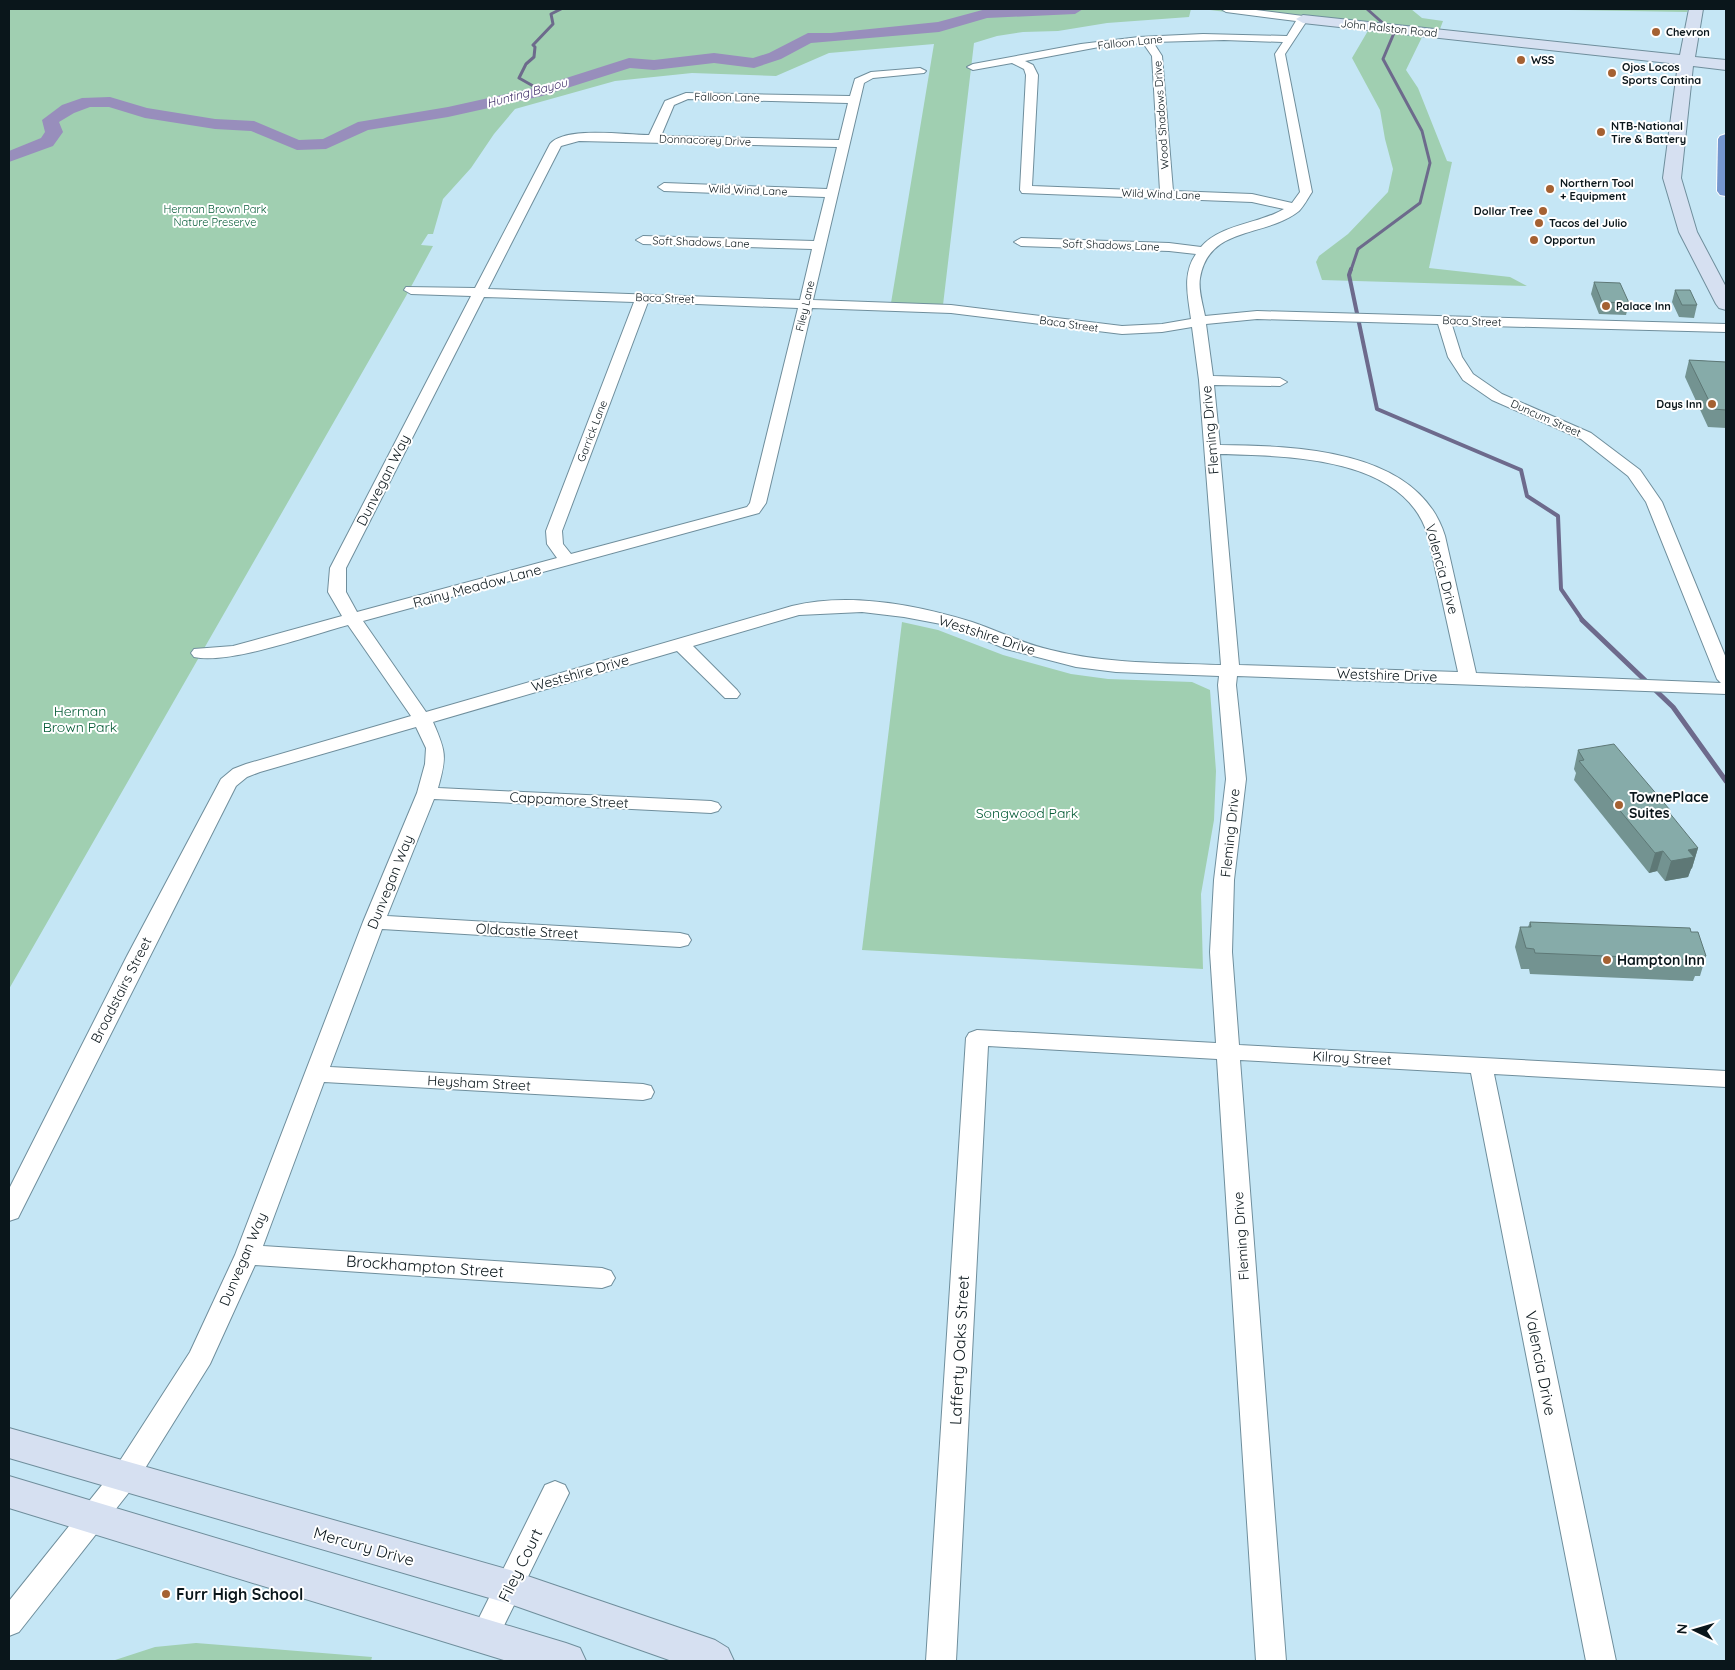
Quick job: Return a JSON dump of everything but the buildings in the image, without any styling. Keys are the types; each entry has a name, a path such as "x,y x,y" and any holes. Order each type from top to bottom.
{"highway":[{"path":"1726,139 1726,191"}],"street":[{"name":"John Ralston Road","path":"1226,9 1371,27 1554,45 1687,56 1726,57"},
{"path":"1696,9 1687,56 1672,178 1688,232 1726,304"},
{"path":"1202,251 1224,236 1274,219 1294,207 1306,192 1280,54 1303,19"},
{"name":"Falloon Lane","path":"973,67 1016,61 1057,51 1146,40 1226,35 1289,39"},
{"name":"Wood Shadows Drive","path":"1146,40 1157,56 1167,195"},
{"path":"1687,56 1697,45 1726,51"},
{"path":"1687,56 1726,65"},
{"path":"1687,56 1701,68 1726,69"},
{"name":"Wild Wind Lane","path":"1016,61 1029,68 1032,75 1026,190 1252,198 1294,207"},
{"path":"854,100 859,80 862,78 920,71"},
{"name":"Falloon Lane","path":"654,138 669,103 686,96 854,100"},
{"name":"Filey Lane","path":"753,510 758,503 854,100"},
{"name":"Donnacorey Drive","path":"566,139 579,137 654,138 843,144"},
{"name":"Dunvegan Way","path":"9,1623 124,1478 201,1357 247,1254 374,922 427,793 435,764 435,748 422,719 353,620 337,592 338,568 556,144 566,139"},
{"name":"Wild Wind Lane","path":"664,187 832,192"},
{"name":"Soft Shadows Lane","path":"643,240 819,245"},
{"name":"Soft Shadows Lane","path":"1021,242 1169,247 1202,251"},
{"name":"Fleming Drive","path":"1202,251 1195,265 1193,280 1206,380 1231,660 1228,685 1236,779 1233,819 1224,880 1221,952 1271,1661"},
{"name":"Baca Street","path":"411,290 951,309 1101,329 1153,329 1257,315 1726,328"},
{"name":"Garrick Lane","path":"568,562 555,544 554,531 643,297"},
{"name":"Duncum Street","path":"1444,320 1455,357 1468,377 1497,397 1586,436 1634,473 1654,502 1726,679"},
{"path":"1206,380 1280,382"},
{"name":"Valencia Drive","path":"1211,449 1275,451 1332,457 1379,474 1414,495 1433,525 1468,678"},
{"name":"Rainy Meadow Lane","path":"200,653 234,651 568,562 753,510"},
{"name":"Westshire Drive","path":"240,773 798,610 843,606 906,612 938,618 967,626 1011,644 1079,663 1116,668 1468,678 1726,689"},
{"path":"681,644 731,694"},
{"name":"Broadstairs Street","path":"9,1212 138,956 228,783 240,773"},
{"name":"Cappamore Street","path":"427,793 711,807"},
{"name":"Oldcastle Street","path":"374,922 680,940"},
{"name":"Kilroy Street","path":"977,1038 1726,1079"},
{"name":"Lafferty Oaks Street","path":"941,1661 977,1038"},
{"name":"Valencia Drive","path":"1481,1066 1601,1661"},
{"name":"Heysham Street","path":"315,1074 643,1092"},
{"name":"Brockhampton Street","path":"247,1254 602,1278"},
{"name":"Mercury Drive","path":"9,1443 124,1478 510,1587 701,1653 714,1661"},
{"path":"9,1492 484,1638 566,1661"},
{"name":"Filey Court","path":"484,1638 555,1492"}],"green space":[{"name":"Herman Brown Park Nature Preserve","path":"9,9 1191,9 1189,17 1107,23 1058,31 1023,32 997,36 974,43 943,305 891,303 934,44 829,53 776,76 692,73 615,81 515,109 494,134 471,168 443,199 433,234 428,234 421,245 433,246 406,296 9,989"},
{"path":"1202,9 1411,9 1422,18 1443,21 1440,29 1436,30 1291,15 1289,20"},
{"path":"1512,9 1688,9 1687,12"},
{"path":"1369,29 1423,35 1406,70 1418,88 1447,161 1452,162 1429,268 1510,277 1527,286 1322,280 1316,262 1319,256 1348,234 1388,192 1393,169 1380,110 1352,58"},
{"name":"Songwood Park","path":"902,622 938,630 1003,655 1071,674 1108,679 1192,682 1210,690 1216,771 1214,820 1201,894 1203,969 862,950"},
{"path":"196,1643 372,1657 371,1661 112,1661 155,1647"}],"waterway":[{"path":"542,91 519,78 526,64 534,57 535,47 533,45 553,24 551,14 561,9"},
{"name":"Hunting Bayou","path":"9,157 47,142 54,132 50,120 68,109 88,102 110,102 145,113 215,124 254,126 297,145 326,144 364,126 448,112 542,91 629,63 654,65 714,58 754,63 775,56 808,38 831,38 939,27 986,14 1075,9"},
{"path":"1351,270 1358,249 1420,203 1430,163 1422,131 1383,59 1394,33 1367,9"},
{"path":"1351,269 1349,275 1377,409 1521,470 1527,496 1558,516 1561,589 1583,621"},
{"path":"1583,621 1673,707 1726,781"}],"place":[{"name":"Chevron","path":"1656,32"},
{"name":"WSS","path":"1521,60"},
{"name":"Ojos Locos Sports Cantina","path":"1612,73"},
{"name":"NTB-National Tire & Battery","path":"1601,132"},
{"name":"Northern Tool + Equipment","path":"1550,189"},
{"name":"Dollar Tree","path":"1543,211"},
{"name":"Tacos del Julio","path":"1539,223"},
{"name":"Opportun","path":"1534,240"},
{"name":"Palace Inn","path":"1606,306"},
{"name":"Days Inn","path":"1712,404"},
{"name":"TownePlace Suites","path":"1619,805"},
{"name":"Hampton Inn","path":"1607,960"},
{"name":"Furr High School","path":"166,1594"}],"park label":[{"name":"Herman Brown Park","path":"80,720"}]}
